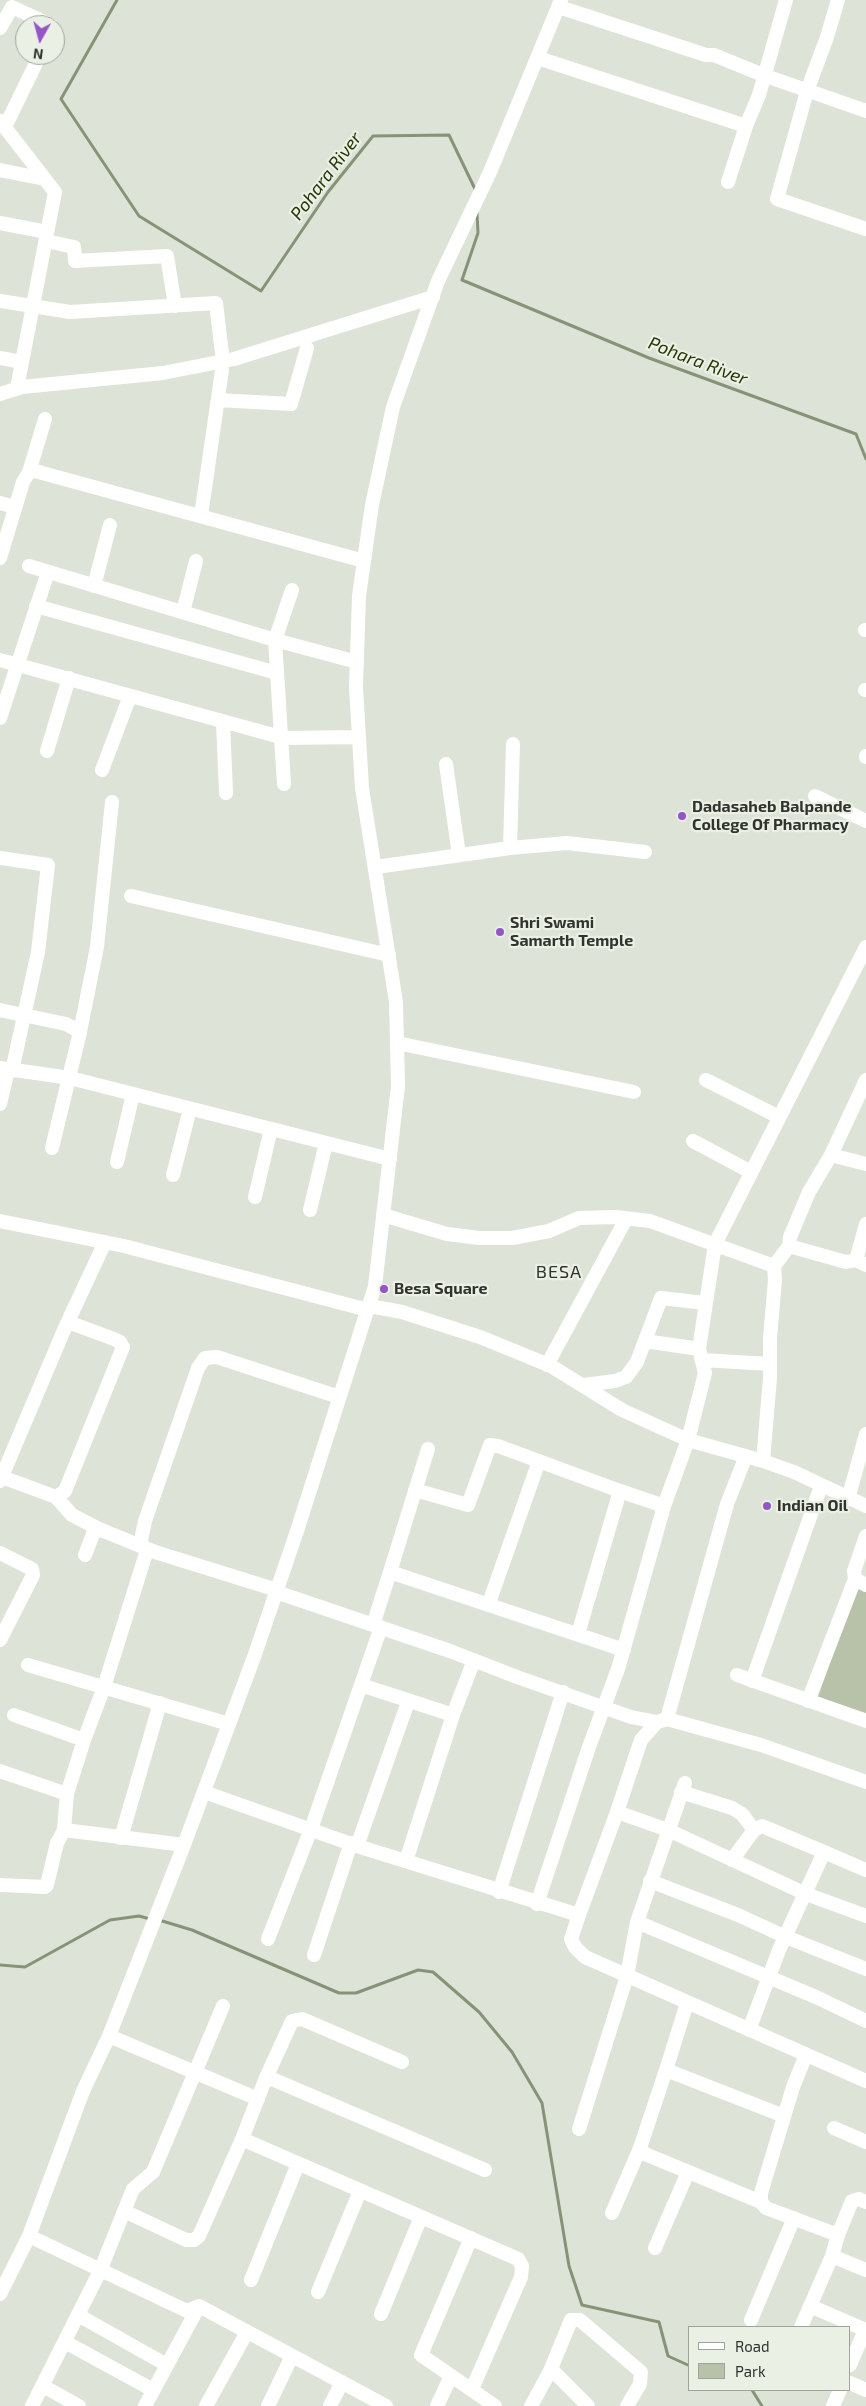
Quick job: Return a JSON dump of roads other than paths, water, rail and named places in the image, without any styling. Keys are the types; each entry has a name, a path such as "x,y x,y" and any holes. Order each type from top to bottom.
{"street":[{"path":"728,182 746,126 759,95 763,75 786,0"},
{"path":"838,0 828,37 807,91 776,199 866,229"},
{"path":"0,2294 29,2236 83,2091 109,2036 204,1792 276,1592 375,1286 398,1086 396,1002 376,866 362,788 357,662 359,596 372,505 393,407 438,281 490,172 560,3 706,55 714,55 763,75 866,111"},
{"path":"0,28 12,7 29,15"},
{"path":"538,58 746,126"},
{"path":"17,388 55,192 2,124 34,65"},
{"path":"0,170 45,179"},
{"path":"0,223 46,236 74,247 75,260 167,256 175,306"},
{"path":"0,394 17,388 222,366 433,297"},
{"path":"0,301 70,312 216,303 222,366 201,516"},
{"path":"218,400 291,404 307,348"},
{"path":"0,358 22,362"},
{"path":"0,558 15,507 29,472 45,420"},
{"path":"29,472 35,471 364,561"},
{"path":"0,503 15,507"},
{"path":"94,586 110,524"},
{"path":"182,612 196,561"},
{"path":"29,566 275,640 357,662"},
{"path":"0,718 48,572"},
{"path":"284,784 275,640 292,590"},
{"path":"36,606 277,673"},
{"path":"0,660 281,738 359,736"},
{"path":"46,752 69,678"},
{"path":"102,770 130,696"},
{"path":"223,722 226,793"},
{"path":"510,848 513,744"},
{"path":"446,764 459,855"},
{"path":"815,796 866,821"},
{"path":"52,1148 70,1078 97,947 112,802"},
{"path":"376,866 510,848 567,843 645,852"},
{"path":"0,858 48,866 38,952 24,1015 7,1070 0,1104"},
{"path":"132,896 389,955"},
{"path":"538,1904 589,1746 605,1707 624,1650 664,1506 688,1440 705,1373 700,1354 705,1303 715,1244 866,947"},
{"path":"0,1010 66,1024 80,1032"},
{"path":"397,1043 634,1092"},
{"path":"7,1070 70,1078 390,1159"},
{"path":"706,1080 779,1117"},
{"path":"763,1461 775,1280 774,1266 789,1246 790,1237 809,1192 831,1155 866,1080"},
{"path":"116,1162 132,1094"},
{"path":"173,1175 190,1108"},
{"path":"255,1196 271,1129"},
{"path":"693,1141 752,1172"},
{"path":"310,1210 326,1143"},
{"path":"831,1155 866,1164"},
{"path":"383,1215 447,1234 479,1238 512,1238 549,1231 579,1218 626,1218 650,1222 774,1266"},
{"path":"547,1365 626,1218"},
{"path":"0,1221 105,1242 369,1308 402,1312 480,1338 547,1365 622,1410 688,1440 763,1461 794,1472 866,1506"},
{"path":"789,1246 846,1262 861,1263 866,1224"},
{"path":"105,1242 68,1322 1,1479 56,1497 72,1515 99,1529 143,1547 377,1626 631,1717 662,1721 761,1745 866,1782"},
{"path":"583,1385 615,1381 626,1377 637,1362 661,1298 705,1303"},
{"path":"56,1497 65,1491 123,1348 120,1342 114,1339 68,1322"},
{"path":"645,1341 700,1354 770,1364"},
{"path":"0,1885 44,1887 47,1885 57,1843 64,1830 67,1794 84,1740 104,1687 143,1547 145,1521 198,1368 205,1358 217,1357 339,1397"},
{"path":"848,1499 866,1434"},
{"path":"415,1490 468,1505 490,1445 498,1446 664,1506"},
{"path":"268,1939 312,1829 361,1685 390,1572 428,1449"},
{"path":"746,1456 727,1504 662,1721 641,1740 571,1939 575,1947 585,1957 866,2081"},
{"path":"489,1603 539,1461"},
{"path":"752,1681 821,1486"},
{"path":"578,1634 620,1491"},
{"path":"85,1555 93,1534 99,1529"},
{"path":"808,1701 860,1582 854,1571 866,1536"},
{"path":"0,1553 32,1569 33,1575 0,1640"},
{"path":"390,1572 489,1603 624,1650"},
{"path":"406,1861 453,1715 474,1660"},
{"path":"28,1665 229,1724"},
{"path":"737,1675 866,1721"},
{"path":"361,1685 408,1702 453,1715"},
{"path":"499,1892 563,1692"},
{"path":"314,1955 408,1702"},
{"path":"121,1838 160,1703"},
{"path":"14,1715 84,1740"},
{"path":"0,1771 67,1794"},
{"path":"579,2128 627,1976 637,1922 683,1787 742,1814 754,1830"},
{"path":"204,1792 354,1845 499,1892 579,1915"},
{"path":"617,1812 668,1830 806,1894 866,1916"},
{"path":"732,1860 754,1830 762,1826 772,1828 866,1870"},
{"path":"64,1830 184,1845"},
{"path":"748,2030 770,1978 779,1950 824,1852"},
{"path":"650,1882 738,1915 786,1937 866,1969"},
{"path":"637,1922 866,2021"},
{"path":"612,2213 640,2148 687,2003"},
{"path":"32,2406 100,2271 133,2189 153,2172 223,2006"},
{"path":"124,2211 186,2240 194,2240 198,2236 292,2021 302,2019 402,2062"},
{"path":"109,2036 258,2099"},
{"path":"761,2202 763,2185 784,2116 806,2054"},
{"path":"666,2070 784,2116"},
{"path":"265,2080 272,2078 485,2170"},
{"path":"834,2128 866,2142"},
{"path":"242,2139 518,2259 522,2266 521,2277 472,2389"},
{"path":"640,2148 645,2154 761,2202 766,2208 838,2235"},
{"path":"252,2280 298,2164"},
{"path":"655,2248 688,2172"},
{"path":"318,2292 360,2190"},
{"path":"801,2326 832,2256 838,2235 852,2201 866,2202"},
{"path":"381,2314 421,2217"},
{"path":"751,2320 794,2218"},
{"path":"29,2236 187,2311 199,2306"},
{"path":"471,2238 421,2355 495,2406"},
{"path":"832,2256 866,2270"},
{"path":"199,2306 386,2406"},
{"path":"144,2406 165,2364 199,2306"},
{"path":"810,2306 865,2330 851,2363"},
{"path":"78,2315 165,2364"},
{"path":"530,2406 550,2371 571,2320 580,2320 641,2372 640,2384 627,2406"},
{"path":"206,2406 247,2332"},
{"path":"65,2342 153,2390"},
{"path":"268,2406 292,2356"},
{"path":"550,2371 554,2372 588,2406"},
{"path":"437,2406 451,2376"},
{"path":"330,2406 342,2382"},
{"path":"851,2383 866,2390"},
{"path":"43,2386 79,2406"},
{"path":"833,2406 840,2391"}],"waterway":[{"name":"Pohara River","path":"117,0 61,99 139,216 261,291 328,192 373,136 449,135 475,189"},
{"name":"Pohara River","path":"477,213 478,233 462,280 649,358 856,434 866,459"},
{"path":"0,1965 25,1967 110,1920 139,1916 150,1919"},
{"path":"159,1920 192,1930 339,1993 356,1993 418,1970 433,1972 479,2012 512,2052 542,2103 569,2266 582,2305 659,2322 668,2356 688,2365"},
{"path":"753,2391 762,2406"}],"place":[{"name":"Dadasaheb Balpande College Of Pharmacy","path":"682,816"},
{"name":"Shri Swami Samarth Temple","path":"500,932"},
{"name":"Besa Square","path":"384,1289"},
{"name":"Indian Oil","path":"767,1506"}],"district":[{"name":"BESA","path":"559,1272"}]}
